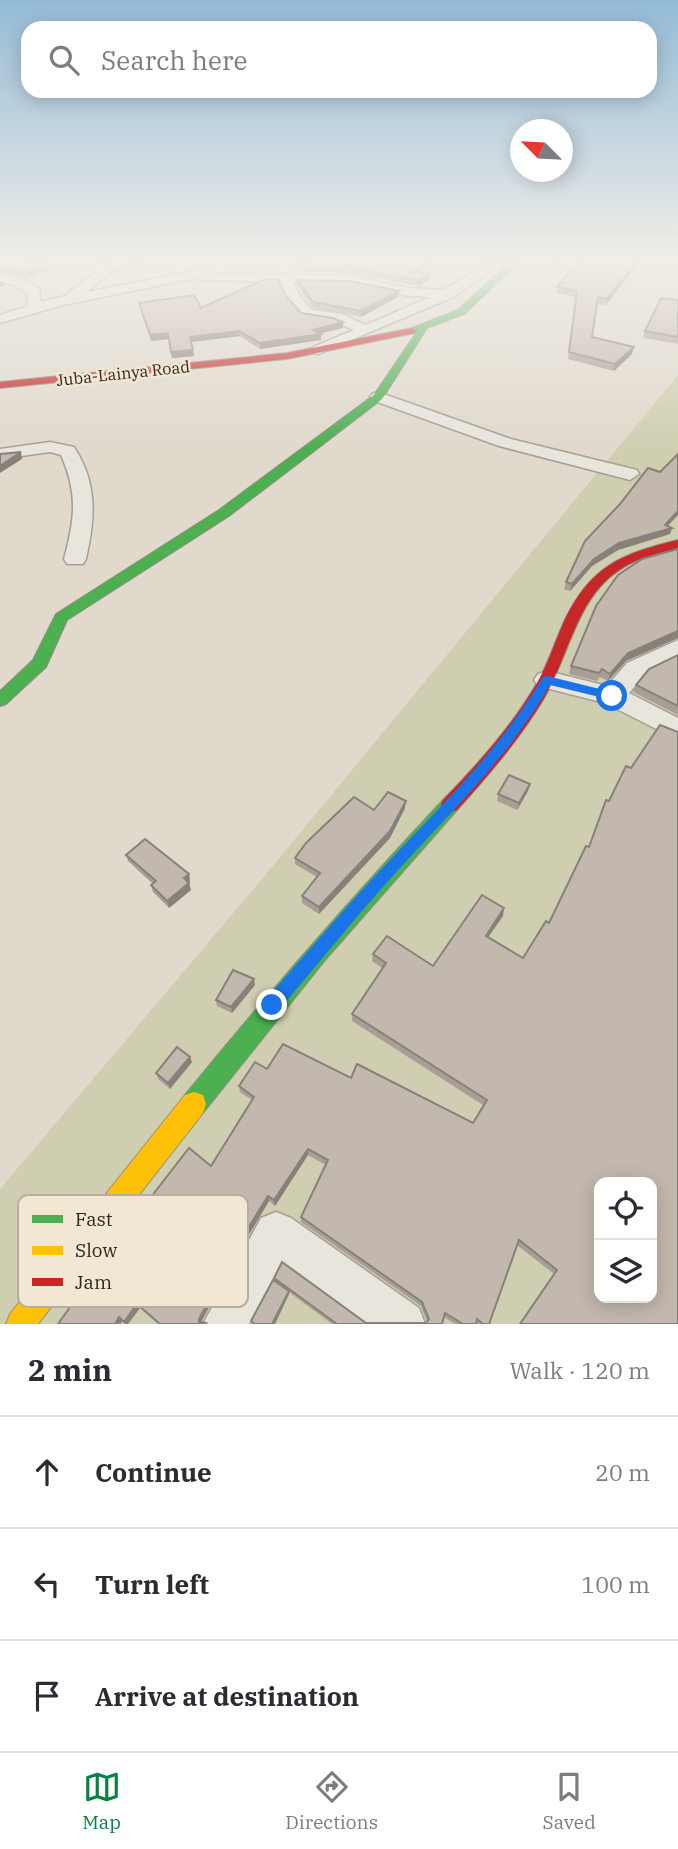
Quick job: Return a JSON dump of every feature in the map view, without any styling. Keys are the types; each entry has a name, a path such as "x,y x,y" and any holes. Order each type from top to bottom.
{"street":[{"path":"350,324 365,330"},
{"path":"318,351 379,324"},
{"name":"Juba-Lainya Road","path":"0,385 318,351 433,324"},
{"path":"0,700 40,663 61,617 224,513 378,397 423,328"},
{"path":"378,397 550,457 630,474"},
{"path":"0,454 50,447 68,451 81,477 87,512 75,559"},
{"path":"122,1195 272,1005 392,867 481,772 527,713 547,680 576,612 604,574 629,558 678,544"},
{"path":"612,696 636,669 678,648"},
{"path":"547,680 612,696 678,730"},
{"path":"248,1283 276,1233 403,1324"},
{"path":"20,1324 33,1307"},
{"path":"225,1324 235,1307"}],"green space":[{"path":"678,375 678,1324 0,1324 0,1189 262,879"}],"building":[{"path":"146,324 336,324 313,330 321,334 260,343 239,331 190,337 193,350 171,352 168,333 150,335"},
{"path":"573,324 594,324 592,337 634,347 615,364 569,352"},
{"path":"648,324 678,324 678,337 645,331"},
{"path":"21,452 0,466 0,454"},
{"path":"678,454 678,511 665,525 672,528 619,543 594,559 572,584 566,582 585,541 620,504 648,468 660,472"},
{"path":"678,549 678,631 628,653 610,674 602,669 599,673 571,666 596,606 618,575 642,559"},
{"path":"678,655 678,706 636,685 649,669"},
{"path":"660,725 678,732 677,1324 520,1324 557,1270 519,1240 489,1324 483,1324 477,1319 476,1324 463,1324 445,1313 442,1324 337,1324 274,1278 282,1262 366,1323 426,1323 429,1319 422,1302 301,1217 328,1160 308,1149 274,1200 268,1196 248,1228 248,1195 153,1195 189,1148 211,1166 254,1097 239,1086 255,1062 267,1069 283,1044 351,1078 357,1064 473,1123 487,1100 352,1014 386,963 373,954 387,936 433,966 482,895 504,908 486,936 523,958 546,921 549,923 586,846 589,847 606,800 609,801 626,766 631,768"},
{"path":"509,775 530,784 519,803 498,794"},
{"path":"388,792 406,801 390,831 319,907 302,896 320,873 295,858 306,843 354,797 374,810"},
{"path":"145,839 189,874 184,878 189,883 167,901 151,885 156,881 126,855"},
{"path":"233,970 254,979 231,1007 216,1000"},
{"path":"177,1047 190,1057 168,1083 156,1073"},
{"path":"273,1280 289,1291 272,1324 255,1324 251,1321"},
{"path":"70,1307 135,1307 124,1322 119,1317 115,1324 58,1324"},
{"path":"140,1307 205,1307 199,1319 199,1322 205,1324 160,1324"}],"traffic: fast":[{"path":"412,331 431,324"},
{"path":"0,700 40,663 61,617 224,513 378,397 423,329"},
{"path":"194,1104 319,952 450,805"}],"traffic: slow":[{"path":"122,1195 194,1104"},
{"path":"20,1324 33,1307"}],"traffic: jam":[{"path":"0,385 287,356 412,331"},
{"path":"450,805 501,747 536,699 553,668 577,611 593,585 621,563 678,544"}],"route":[{"path":"272,1005 392,867 481,772 527,713 547,680 612,696"}]}
